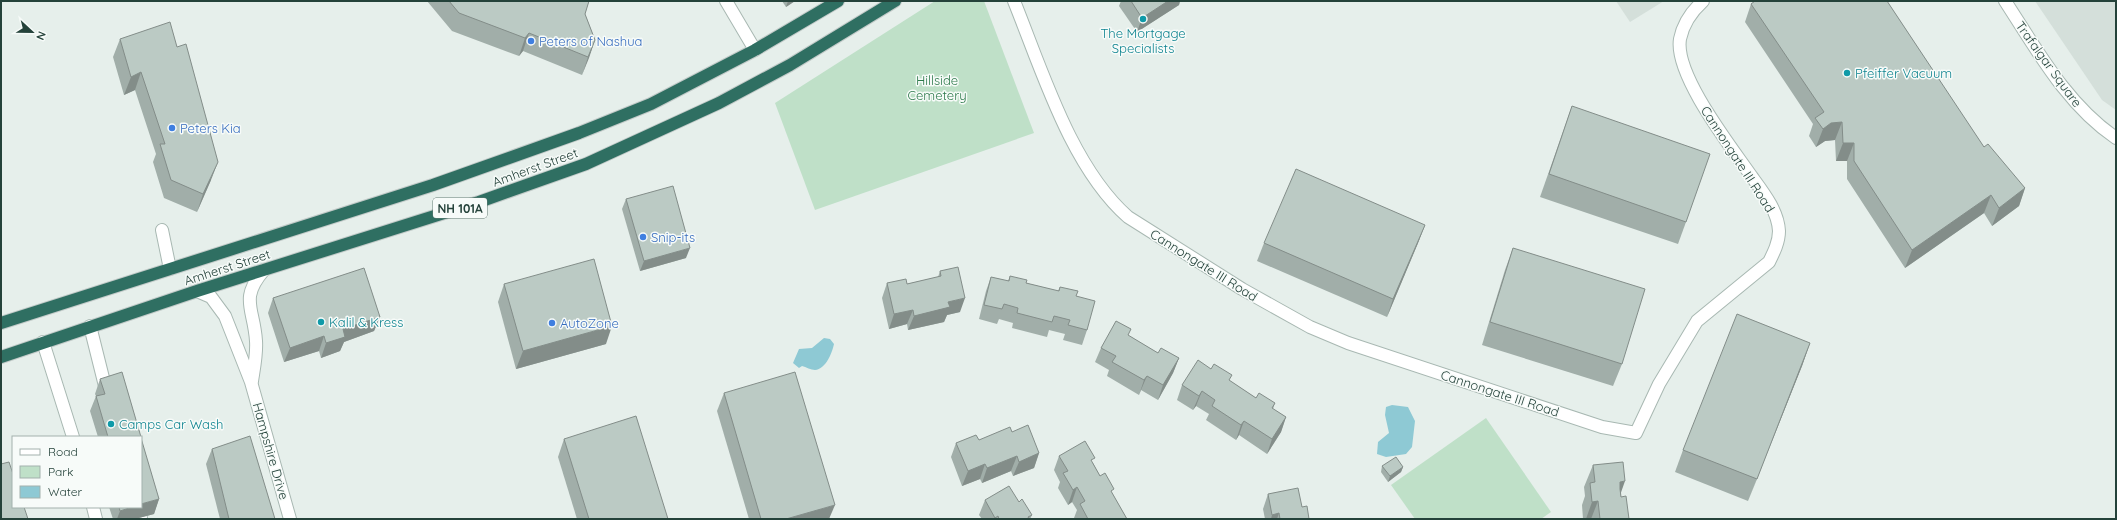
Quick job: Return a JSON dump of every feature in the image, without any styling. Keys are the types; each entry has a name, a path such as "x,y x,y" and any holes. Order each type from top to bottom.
{"highway":[{"name":"Amherst Street","path":"1,323 433,185 580,133 651,104 755,50 838,1"},
{"name":"Amherst Street","path":"1,357 197,291 532,185 635,143 719,103 784,69 895,1"}],"street":[{"path":"726,1 755,50"},
{"name":"Cannongate III Road","path":"1014,1 1072,142 1104,192 1128,217 1278,311 1348,343 1602,427 1636,433 1666,371 1697,321 1769,262 1776,249 1779,230 1772,208 1707,112 1695,92 1686,71 1680,40 1685,22 1696,7 1703,1"},
{"name":"Trafalgar Square","path":"2005,1 2068,93 2097,124 2116,138"},
{"path":"162,230 170,269"},
{"name":"Hampshire Drive","path":"252,382 256,342 249,298 253,283 264,270"},
{"name":"Hampshire Drive","path":"197,291 211,297 221,308 252,382 290,519"},
{"path":"90,326 106,390"},
{"path":"43,342 73,436"},
{"path":"93,508 96,519"}],"shaded area":[{"path":"1616,1 1664,1 1630,22"},
{"path":"2035,1 2116,1 2116,110 2102,100"}],"green space":[{"name":"Hillside Cemetery","path":"935,1 984,1 1034,133 815,210 775,103"},
{"path":"1486,418 1551,512 1541,519 1415,519 1391,485"}],"water":[{"path":"824,338 830,339 834,344 830,356 822,367 813,370 802,366 799,368 793,363 799,349 812,348"},
{"path":"1392,405 1408,407 1415,421 1412,447 1406,454 1386,457 1377,454 1378,442 1389,433 1385,415 1386,407"}],"building":[{"path":"449,1 589,1 585,14 595,40 588,57 529,33 525,38 459,13"},
{"path":"1131,1 1168,1 1142,18"},
{"path":"1755,1 1887,1 1984,147 1988,144 2025,188 1999,208 1991,195 1912,250 1854,161 1854,143 1843,143 1842,122 1831,123 1823,129 1815,118 1824,112 1751,4"},
{"name":"Peters Kia","path":"170,22 177,47 186,44 218,162 203,194 171,180 160,144 165,144 141,72 131,77 120,39"},
{"path":"1572,106 1710,154 1686,222 1549,174"},
{"path":"1296,169 1425,225 1393,299 1264,243"},
{"path":"673,186 690,248 644,261 626,199"},
{"path":"1513,248 1645,289 1622,364 1490,322"},
{"name":"AutoZone","path":"594,259 612,326 523,351 504,284"},
{"path":"958,267 965,298 948,302 950,307 914,316 913,310 894,314 887,283 906,279 907,284 941,276 940,271"},
{"name":"Kalil & Kress","path":"364,268 380,317 343,329 345,337 326,343 324,336 290,348 273,298"},
{"path":"1010,276 1027,280 1026,283 1059,291 1060,287 1078,291 1076,296 1095,301 1087,330 1068,325 1070,320 1054,316 1052,322 1017,313 1018,308 1004,304 1002,309 984,305 991,277 1009,281"},
{"path":"1737,314 1810,343 1757,479 1683,450"},
{"path":"1116,321 1131,329 1128,335 1158,353 1161,348 1179,358 1163,385 1147,376 1144,380 1112,362 1116,356 1101,348"},
{"path":"1198,360 1211,369 1214,364 1232,375 1229,380 1256,398 1259,393 1275,403 1272,408 1286,417 1272,439 1244,421 1241,425 1212,406 1215,400 1202,391 1199,396 1182,385"},
{"path":"122,372 141,436 108,436 96,396 105,394 100,379"},
{"path":"795,372 835,505 786,519 761,519 724,393"},
{"path":"636,416 668,519 589,519 564,439"},
{"path":"1028,425 1039,453 1019,462 1017,456 987,468 985,464 968,471 956,443 976,435 979,440 1010,427 1012,432"},
{"path":"250,436 275,519 229,519 212,449"},
{"path":"142,441 159,499 142,504"},
{"path":"1085,441 1095,458 1091,460 1100,476 1105,473 1114,489 1111,491 1127,519 1088,519 1080,504 1085,501 1077,487 1073,490 1063,473 1068,471 1059,456"},
{"path":"1396,457 1403,467 1390,476 1382,466"},
{"path":"9,462 12,471 12,508 24,508 28,519 1,519 1,464"},
{"path":"1623,462 1625,481 1620,482 1620,489 1621,497 1626,496 1629,519 1600,519 1598,501 1592,502 1590,483 1595,482 1593,465"},
{"path":"1009,486 1019,502 1022,499 1032,515 1028,517 1029,519 999,519 998,516 995,518 985,500"},
{"path":"1298,488 1302,507 1307,506 1309,519 1280,519 1279,513 1272,515 1268,494"},
{"path":"119,508 129,508 120,511"}],"place":[{"name":"The Mortgage Specialists","path":"1143,19"},
{"name":"Peters of Nashua","path":"531,41"},
{"name":"Pfeiffer Vacuum","path":"1847,73"},
{"name":"Peters Kia","path":"172,128"},
{"name":"Snip-its","path":"643,237"},
{"name":"Kalil & Kress","path":"321,322"},
{"name":"AutoZone","path":"552,323"},
{"name":"Camps Car Wash","path":"111,424"}]}
